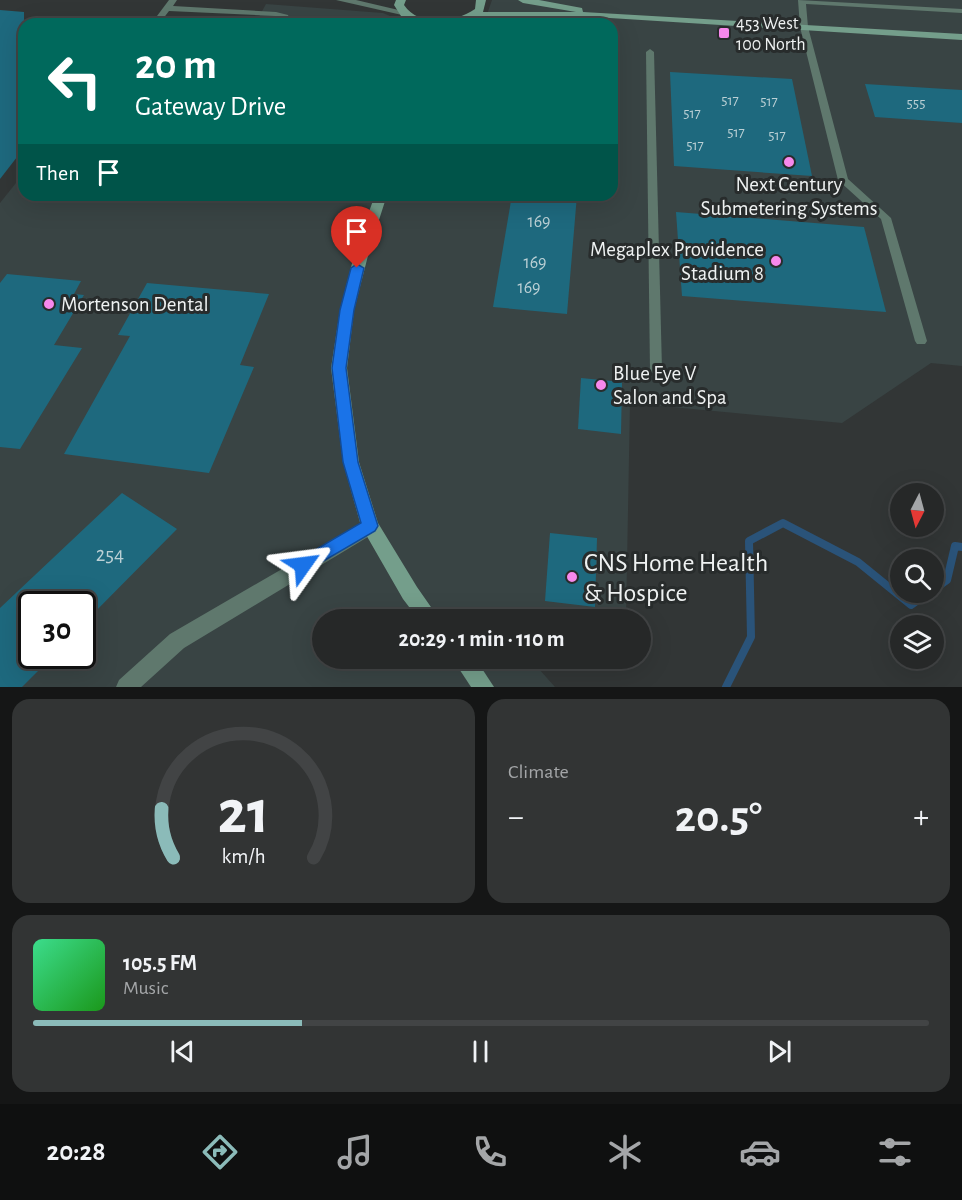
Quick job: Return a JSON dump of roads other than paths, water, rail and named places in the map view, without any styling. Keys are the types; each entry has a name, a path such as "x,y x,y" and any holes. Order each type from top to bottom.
{"main road":[{"path":"401,0 399,5 408,18"},
{"path":"467,18 480,10 481,0"},
{"path":"523,0 594,14 962,36"},
{"path":"567,18 594,14"},
{"path":"474,15 521,18"},
{"path":"379,201 363,248 347,310 339,368 351,462 370,526 410,594 422,609"},
{"path":"470,669 484,687"}],"street":[{"path":"341,0 408,18"},
{"path":"126,687 177,641 370,526"}],"lane":[{"path":"159,18 173,0"},
{"path":"921,340 886,218 843,180 804,27 802,1 962,11"},
{"path":"166,8 276,14 285,18"},
{"path":"650,52 656,370"}],"waterway":[{"path":"726,687 751,637 749,541 783,523 858,562 890,588"},
{"path":"944,582 947,580 955,546 962,547"},
{"path":"909,603 911,605 914,603"}],"place":[{"name":"453 West 100 North","path":"724,33"},
{"name":"Next Century Submetering Systems","path":"789,162"},
{"name":"Megaplex Providence Stadium 8","path":"776,261"},
{"name":"Mortenson Dental","path":"49,304"},
{"name":"Blue Eye V Salon and Spa","path":"601,385"},
{"name":"CNS Home Health & Hospice","path":"572,577"}]}
